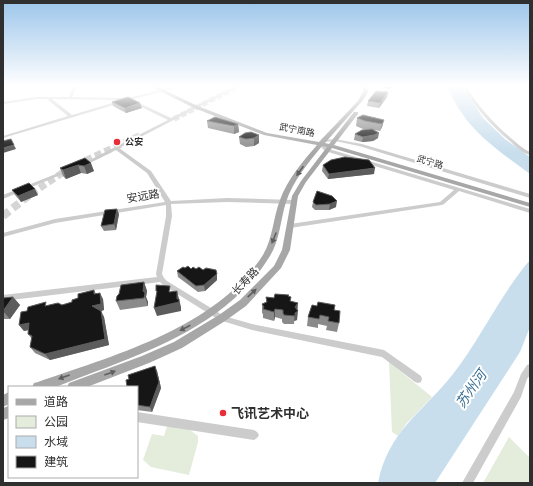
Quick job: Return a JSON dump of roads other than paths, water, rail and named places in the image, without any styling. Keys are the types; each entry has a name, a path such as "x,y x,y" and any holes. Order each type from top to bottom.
{"main road":[{"name":"武宁南路","path":"202,108 266,134 332,144"},
{"name":"长寿路","path":"41,386 142,349 195,323 224,303 252,276 266,257 289,201 293,181 322,142 354,108"},
{"name":"长寿路","path":"76,386 145,360 178,345 222,318 243,303 278,268 286,250 290,226 289,201 360,108"},
{"name":"武宁路","path":"332,144 530,201"},
{"name":"武宁路","path":"422,171 530,206"}],"street":[{"path":"59,108 72,117"},
{"path":"3,137 102,108"},
{"path":"147,108 172,120"},
{"path":"77,167 195,108"},
{"path":"477,108 489,122 509,140 530,154"},
{"path":"332,144 458,189 530,210"},
{"path":"332,144 391,154 530,196"},
{"path":"116,148 149,172 168,203 169,216 159,269 161,279"},
{"path":"3,197 72,169"},
{"path":"290,226 442,203 458,189"},
{"name":"安远路","path":"3,235 55,221 168,203 227,200 289,201"},
{"path":"3,298 161,279 211,313 222,318 252,327 384,354 418,379"},
{"path":"467,483 518,394 524,376 530,368"},
{"path":"138,417 254,436"}],"water":[{"path":"458,108 476,108 483,118 505,139 530,157 530,174 484,138"},
{"name":"苏州河","path":"530,260 530,327 520,352 435,483 378,483 383,465 398,436 453,374 473,346 519,273"}],"tunnel":[{"path":"174,119 196,108"},
{"path":"76,165 141,135"},
{"path":"31,194 65,171"},
{"path":"3,216 32,193"}],"place":[{"name":"公安","path":"117,142"},
{"name":"飞讯艺术中心","path":"223,413"}]}
